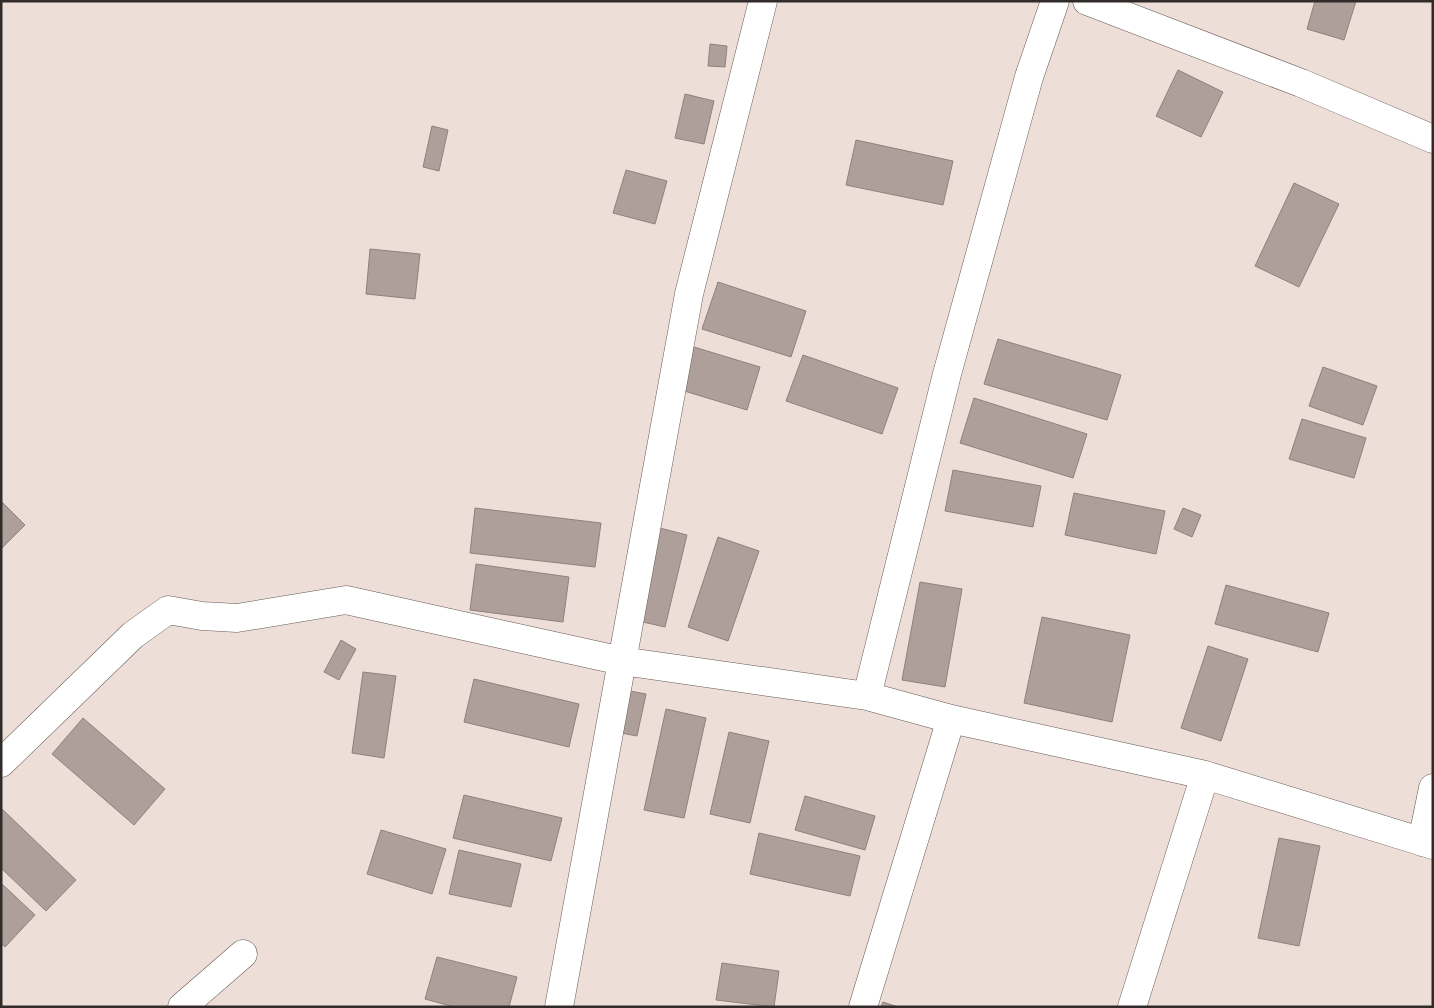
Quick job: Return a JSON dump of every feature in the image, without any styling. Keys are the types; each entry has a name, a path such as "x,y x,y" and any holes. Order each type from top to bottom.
{"street":[{"path":"558,1007 689,294 763,1"},
{"path":"866,696 946,374 1029,77 1056,1"},
{"path":"1086,1 1301,83 1433,138"},
{"path":"1,763 133,634 168,610 202,616 237,618 346,600 622,661 866,696 951,719 1205,775 1427,844 1433,788"},
{"path":"863,1007 951,719"},
{"path":"1132,1007 1205,775"},
{"path":"182,1007 243,954"}],"building":[{"path":"1315,1 1356,1 1344,40 1307,29"},
{"path":"710,44 727,46 725,67 708,66"},
{"path":"1178,70 1223,92 1201,137 1156,116"},
{"path":"685,94 714,101 704,144 675,138"},
{"path":"432,126 448,130 439,171 423,167"},
{"path":"856,140 953,161 943,205 846,185"},
{"path":"626,170 667,181 655,224 613,213"},
{"path":"1294,183 1339,204 1299,287 1255,266"},
{"path":"370,249 420,254 415,299 366,294"},
{"path":"718,282 806,311 791,357 702,329"},
{"path":"998,339 1121,375 1107,420 984,384"},
{"path":"694,347 760,367 747,410 681,390"},
{"path":"803,355 898,388 882,434 786,401"},
{"path":"1323,367 1377,386 1363,425 1309,406"},
{"path":"974,398 1087,434 1073,478 960,443"},
{"path":"1302,419 1366,438 1354,478 1289,459"},
{"path":"953,470 1041,486 1033,527 945,511"},
{"path":"1074,493 1165,511 1156,554 1065,535"},
{"path":"1,501 25,525 1,549"},
{"path":"475,508 601,523 595,567 470,553"},
{"path":"1183,508 1201,515 1192,537 1174,529"},
{"path":"648,525 687,535 665,627 625,618"},
{"path":"718,537 759,551 728,641 688,627"},
{"path":"476,564 569,577 563,622 470,610"},
{"path":"920,582 962,589 945,687 902,680"},
{"path":"1226,585 1329,613 1318,652 1215,624"},
{"path":"1042,617 1130,635 1112,722 1024,703"},
{"path":"341,640 356,649 339,680 324,672"},
{"path":"1208,646 1248,659 1221,741 1181,728"},
{"path":"363,672 396,676 384,758 352,753"},
{"path":"474,679 579,704 569,747 464,722"},
{"path":"630,691 646,694 637,736 621,733"},
{"path":"666,709 706,718 684,818 644,810"},
{"path":"83,718 165,789 134,825 52,754"},
{"path":"729,732 769,741 750,823 710,814"},
{"path":"464,795 562,818 551,861 453,838"},
{"path":"805,796 875,816 865,850 795,830"},
{"path":"1,808 76,880 46,911 1,868"},
{"path":"381,830 446,849 432,894 367,874"},
{"path":"759,833 860,856 850,896 750,874"},
{"path":"1279,838 1320,846 1299,946 1258,938"},
{"path":"459,850 521,864 511,907 449,894"},
{"path":"1,883 35,915 5,947 1,943"},
{"path":"437,957 517,977 509,1007 454,1007 425,999"},
{"path":"722,963 779,971 774,1007 716,1000"},
{"path":"883,1002 898,1007 881,1007"}]}
